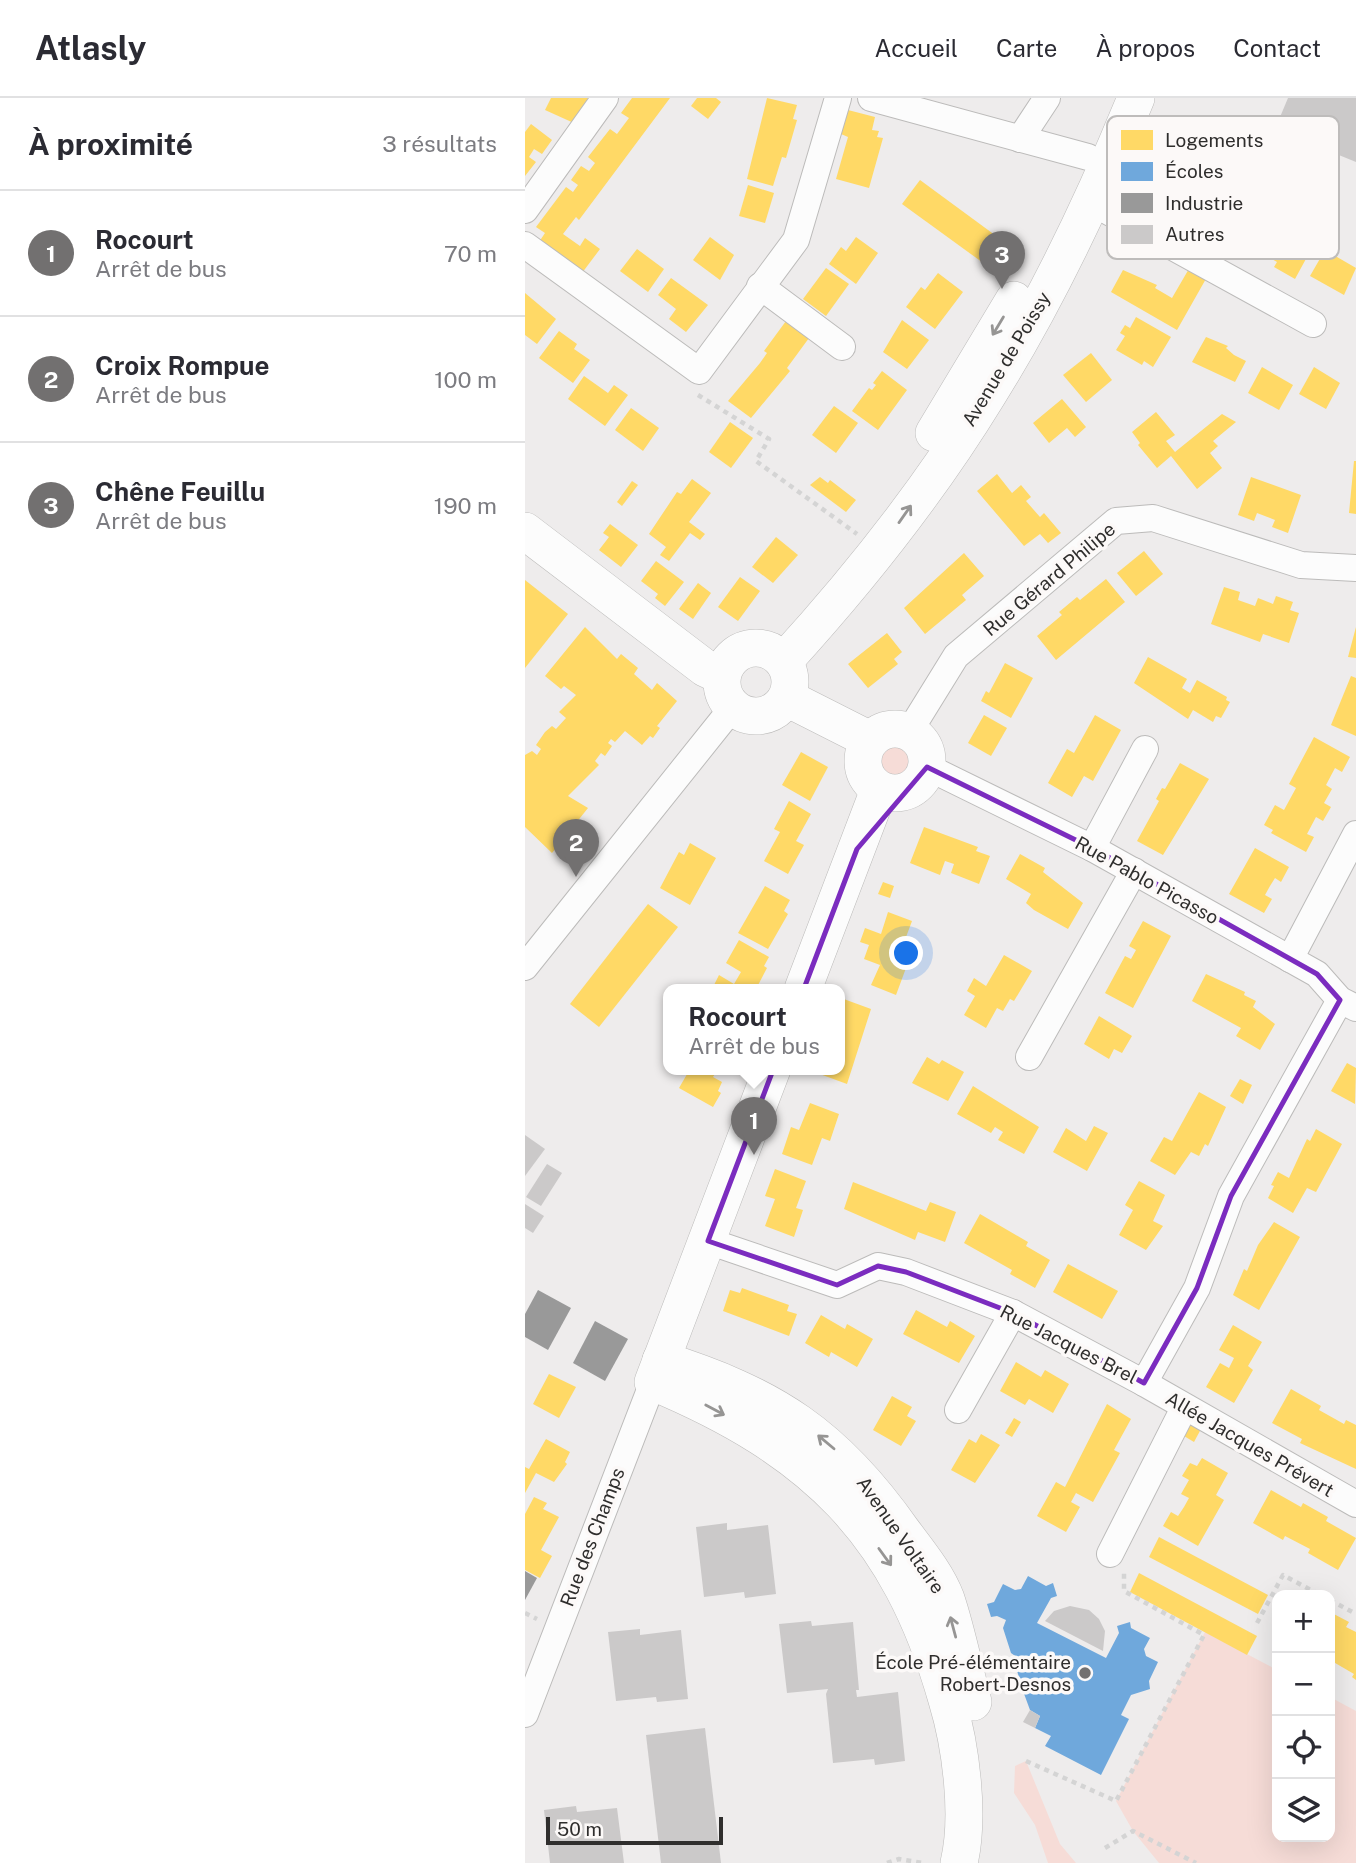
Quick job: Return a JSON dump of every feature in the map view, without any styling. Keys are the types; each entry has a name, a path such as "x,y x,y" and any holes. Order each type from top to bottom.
{"street":[{"path":"525,210 605,98"},
{"path":"525,245 699,371 796,240 838,98"},
{"path":"871,98 1098,162"},
{"path":"1020,139 1047,98"},
{"name":"Avenue de Poissy","path":"1108,116 1112,98"},
{"name":"Avenue de Poissy","path":"1125,116 1136,98"},
{"name":"Avenue de Poissy","path":"778,656 896,526 987,397 1065,257 1091,202 1107,121"},
{"name":"Avenue de Poissy","path":"778,656 859,535 941,423 1043,247 1107,147"},
{"path":"1091,202 1107,211"},
{"path":"1195,259 1313,324"},
{"path":"760,286 842,347"},
{"name":"Rue Gérard Philipe","path":"909,732 956,656 1116,521 1153,518 1300,565 1356,568"},
{"path":"525,531 705,668 728,691 745,714 769,714 787,698 791,679 778,656 748,649 728,662 728,691 525,967"},
{"path":"787,698 870,740"},
{"path":"805,984 857,849 903,783 923,746 909,732 893,729 870,740 862,761 870,783 903,783"},
{"path":"1092,848 1145,749"},
{"name":"Rue Pablo Picasso","path":"903,783 1092,848 1317,974 1348,1004"},
{"path":"1290,959 1356,834"},
{"path":"1029,1057 1134,872"},
{"name":"Rue Jacques Brel","path":"708,1241 838,1285 879,1266 906,1272 1013,1313 1144,1383 1197,1287 1231,1196 1348,1004"},
{"path":"657,1371 770,1075"},
{"path":"958,1410 1013,1313"},
{"name":"Rue des Champs","path":"525,1714 657,1371"},
{"name":"Avenue Voltaire","path":"657,1371 699,1401 748,1428 815,1475 849,1508 900,1577 937,1663 954,1723 963,1817 959,1863"},
{"name":"Avenue Voltaire","path":"657,1371 711,1375 811,1429 841,1455 877,1494 926,1564 945,1597 976,1714 986,1817 984,1863"},
{"name":"Allée Jacques Prévert","path":"1144,1383 1356,1504"},
{"path":"1110,1554 1184,1408"}],"path":[{"path":"699,371 692,391 769,439 756,461 859,535"},
{"path":"1027,1761 1116,1801 1204,1635 1124,1591 1123,1567 1110,1554"},
{"path":"1275,1590 1283,1575 1311,1590"},
{"path":"1257,1623 1272,1595"},
{"path":"1335,1603 1356,1615"},
{"path":"1105,1848 1133,1831 1196,1863"},
{"path":"887,1863 899,1858 923,1863"}],"highlighted area":[{"path":"927,767 1092,848 1317,974 1340,1000 1231,1196 1197,1288 1144,1383 1013,1313 906,1272 878,1266 837,1285 708,1241 857,849"}],"shaded area":[{"path":"897,745 910,750 915,763 910,776 897,781 884,776 879,763 884,750"},
{"path":"1205,1632 1272,1667 1272,1842 1335,1842 1335,1700 1356,1711 1356,1863 1159,1863 1133,1831 1116,1801"},
{"path":"1026,1761 1060,1844 1076,1863 1048,1863 1035,1825 1014,1793 1015,1766"}],"building: Logements":[{"path":"551,98 588,98 576,124 545,110"},
{"path":"632,98 670,98 579,220 576,217 563,234 580,246 585,238 600,249 582,273 539,242 545,233 536,227 566,187 573,192 578,185 571,180 581,166 589,171 595,163 588,157 610,129 617,134 629,118 621,113"},
{"path":"697,98 716,98 721,102 708,119 691,106"},
{"path":"767,98 797,105 793,119 797,120 786,158 782,157 773,186 747,179"},
{"path":"848,110 875,117 872,130 879,131 877,137 883,138 869,188 836,179 848,137 841,134"},
{"path":"531,124 552,140 542,154 534,149 529,157 536,162 525,176 525,132"},
{"path":"920,180 1003,241 986,265 902,204"},
{"path":"748,185 774,193 765,223 739,216"},
{"path":"710,237 734,255 720,280 693,260"},
{"path":"856,237 878,253 856,284 829,264 841,247 846,251"},
{"path":"637,249 664,269 648,292 620,271"},
{"path":"1339,258 1356,268 1344,295 1310,276 1320,259"},
{"path":"1272,259 1306,259 1295,279 1274,267 1277,262"},
{"path":"1190,267 1207,277 1177,330 1111,292 1123,270 1157,285 1155,288 1172,298"},
{"path":"826,268 849,284 826,316 803,299"},
{"path":"938,273 963,292 935,329 906,307 921,287 925,290"},
{"path":"671,278 708,305 686,332 669,319 676,309 658,295"},
{"path":"525,293 556,319 537,344 525,335"},
{"path":"1136,317 1171,337 1153,367 1144,361 1142,365 1116,350 1125,336 1120,333 1125,325 1130,328"},
{"path":"902,320 929,340 907,369 883,352"},
{"path":"786,321 809,338 787,368 790,371 751,418 728,401 760,363 767,353 764,351"},
{"path":"559,331 577,344 574,349 590,360 573,383 539,358"},
{"path":"1206,337 1228,346 1226,348 1234,355 1246,361 1235,382 1192,362"},
{"path":"1091,353 1112,380 1086,402 1063,375"},
{"path":"1262,367 1293,385 1279,410 1248,393"},
{"path":"1314,367 1340,383 1326,409 1299,394"},
{"path":"882,371 907,390 878,430 852,411 869,388 872,390 876,385 873,383"},
{"path":"584,376 608,393 614,385 628,395 605,426 568,399"},
{"path":"1062,399 1086,427 1075,437 1067,428 1049,443 1033,423"},
{"path":"834,406 858,423 836,453 812,435"},
{"path":"631,408 659,428 643,451 615,430"},
{"path":"1156,412 1175,435 1166,441 1175,452 1222,414 1236,422 1213,441 1218,446 1210,453 1222,468 1197,489 1171,456 1157,468 1138,445 1140,443 1132,432"},
{"path":"730,422 753,438 731,468 709,452"},
{"path":"1356,461 1356,514 1349,513"},
{"path":"997,474 1012,493 1021,485 1031,497 1026,501 1040,517 1044,513 1061,533 1048,543 1040,534 1024,546 977,491"},
{"path":"820,477 828,483 830,480 856,500 846,512 810,485"},
{"path":"1251,477 1301,495 1288,533 1272,527 1275,520 1257,513 1254,521 1238,515"},
{"path":"692,479 711,493 689,522 705,534 700,540 690,533 669,561 660,555 666,547 649,534 677,492 681,494"},
{"path":"632,481 638,485 622,506 617,502"},
{"path":"610,524 638,545 621,567 599,550 609,537 603,533"},
{"path":"776,537 798,555 773,583 752,567"},
{"path":"1144,551 1163,574 1136,596 1117,573"},
{"path":"964,553 984,576 962,595 966,600 925,634 904,608"},
{"path":"656,561 684,582 665,606 655,598 658,594 641,581"},
{"path":"740,577 760,591 738,621 718,607"},
{"path":"1106,579 1125,602 1056,660 1037,636 1062,615 1059,612 1077,597 1080,600"},
{"path":"525,580 568,614 525,668"},
{"path":"698,583 711,593 693,619 679,609"},
{"path":"1224,587 1240,592 1238,600 1255,606 1258,598 1273,604 1276,596 1293,602 1290,610 1299,613 1289,643 1263,634 1260,642 1211,624"},
{"path":"585,627 617,659 621,654 638,668 634,674 652,690 657,683 677,701 657,726 660,728 653,738 650,736 642,745 625,731 615,742 611,739 608,743 612,746 605,756 601,753 595,761 599,765 568,796 588,808 552,853 525,827 525,755 532,751 537,755 541,749 536,745 545,732 552,726 556,729 566,718 559,712 576,695 564,686 561,689 545,676"},
{"path":"1356,627 1356,658 1348,657"},
{"path":"887,633 902,652 894,659 898,664 868,688 848,664"},
{"path":"1148,657 1187,679 1182,688 1190,693 1197,680 1227,697 1226,700 1230,702 1221,718 1216,716 1213,722 1193,710 1188,719 1134,683"},
{"path":"1005,663 1033,678 1011,718 981,701 986,691 989,693"},
{"path":"1351,676 1356,678 1356,736 1331,725"},
{"path":"984,715 1007,728 991,756 968,743"},
{"path":"1095,715 1121,730 1093,781 1084,776 1072,797 1048,783 1067,749 1074,753"},
{"path":"1314,737 1350,757 1342,772 1335,768 1326,785 1332,789 1324,803 1331,807 1323,821 1316,817 1307,834 1314,837 1306,852 1271,833 1273,830 1264,825 1275,805 1284,810 1296,788 1289,784"},
{"path":"801,752 828,767 810,801 782,785"},
{"path":"1180,763 1209,779 1163,855 1137,841 1159,801 1156,799 1162,788 1165,789"},
{"path":"789,801 811,814 796,841 804,845 788,874 764,861 780,832 774,829"},
{"path":"924,827 978,847 976,851 990,856 979,884 951,873 954,864 945,861 940,875 910,863"},
{"path":"690,843 716,858 690,905 660,888 679,852 684,855"},
{"path":"1255,848 1289,867 1281,882 1275,878 1265,895 1272,899 1264,913 1229,894"},
{"path":"1020,854 1045,868 1043,872 1083,903 1068,929 1034,910 1026,903 1031,894 1006,879"},
{"path":"883,882 894,886 890,898 878,894"},
{"path":"765,886 790,900 784,911 788,914 768,949 738,933"},
{"path":"648,904 678,927 599,1027 570,1004"},
{"path":"888,912 912,921 899,956 909,960 896,995 871,985 880,965 864,959 869,945 860,942 865,928 881,934"},
{"path":"1143,921 1171,936 1133,1008 1105,993 1125,956 1131,959 1136,950 1129,946"},
{"path":"739,940 769,957 759,984 734,984 741,972 726,963"},
{"path":"1004,955 1032,971 1014,1001 1010,999 1003,1011 997,1008 986,1028 964,1015 975,996 967,991 974,978 986,986"},
{"path":"1206,974 1245,992 1244,995 1256,1001 1253,1007 1275,1024 1260,1050 1236,1036 1241,1028 1192,1001"},
{"path":"719,975 734,984 714,984"},
{"path":"845,999 871,1009 847,1084 822,1075 845,1075"},
{"path":"1099,1016 1132,1036 1122,1053 1114,1049 1109,1059 1084,1044"},
{"path":"927,1057 939,1064 942,1060 964,1072 948,1101 912,1083"},
{"path":"1347,1063 1356,1068 1355,1104 1331,1091"},
{"path":"687,1075 714,1075 713,1077 722,1082 718,1091 721,1093 713,1107 679,1088"},
{"path":"1240,1079 1252,1085 1243,1104 1230,1096"},
{"path":"973,1086 1039,1127 1024,1154 998,1140 1003,1132 995,1127 991,1133 957,1114"},
{"path":"1199,1092 1226,1107 1208,1146 1205,1144 1199,1156 1191,1152 1175,1175 1150,1161 1164,1137 1172,1141"},
{"path":"810,1103 839,1114 830,1141 822,1138 812,1165 782,1154 791,1127 799,1130"},
{"path":"1094,1126 1108,1133 1087,1171 1053,1152 1066,1128 1086,1141"},
{"path":"1316,1129 1342,1144 1316,1192 1307,1188 1293,1213 1268,1198 1274,1186 1271,1185 1278,1172 1289,1178 1307,1139 1310,1141"},
{"path":"775,1169 806,1181 796,1208 803,1210 794,1237 765,1226 775,1199 765,1196"},
{"path":"1139,1181 1165,1195 1153,1221 1163,1226 1146,1250 1119,1235 1133,1210 1125,1205"},
{"path":"853,1182 926,1211 930,1202 956,1212 945,1242 918,1232 915,1240 844,1209"},
{"path":"980,1214 1028,1242 1026,1246 1050,1260 1035,1288 1010,1274 1012,1270 964,1243"},
{"path":"1274,1222 1300,1237 1259,1310 1233,1295 1244,1269 1247,1271 1258,1245"},
{"path":"1068,1264 1118,1291 1102,1319 1053,1292"},
{"path":"742,1288 789,1305 787,1311 797,1314 789,1336 723,1311 730,1290 740,1293"},
{"path":"916,1310 947,1327 950,1321 975,1336 959,1363 903,1334"},
{"path":"821,1315 845,1329 847,1324 873,1339 857,1367 831,1352 829,1357 805,1343"},
{"path":"1233,1325 1262,1342 1248,1366 1253,1370 1234,1403 1206,1387 1220,1363 1229,1368 1234,1358 1219,1350"},
{"path":"1016,1362 1041,1377 1045,1370 1069,1384 1053,1413 1029,1399 1025,1405 1000,1391"},
{"path":"549,1374 576,1387 559,1418 533,1404"},
{"path":"1291,1389 1321,1406 1319,1410 1344,1424 1346,1420 1356,1425 1356,1469 1300,1443 1302,1439 1272,1423"},
{"path":"892,1396 912,1407 907,1416 916,1421 901,1446 873,1430"},
{"path":"1107,1404 1131,1419 1114,1450 1120,1453 1093,1502 1076,1493 1071,1502 1080,1507 1066,1532 1037,1516 1056,1482 1065,1487"},
{"path":"1014,1418 1021,1422 1012,1437 1005,1433"},
{"path":"1191,1423 1201,1429 1194,1442 1184,1436"},
{"path":"981,1434 1000,1445 975,1483 951,1470 969,1439 976,1443"},
{"path":"546,1439 570,1452 565,1462 567,1464 554,1482 536,1473 525,1493 525,1467 529,1469"},
{"path":"1202,1458 1228,1473 1216,1495 1224,1500 1198,1546 1163,1526 1171,1512 1178,1516 1184,1507 1189,1498 1181,1494 1189,1480 1182,1476 1190,1463 1197,1466"},
{"path":"1271,1490 1301,1507 1303,1503 1328,1517 1326,1521 1356,1538 1338,1570 1308,1553 1310,1549 1285,1536 1283,1540 1253,1523"},
{"path":"534,1497 547,1503 543,1509 559,1517 541,1550 552,1556 540,1578 525,1570 525,1514"},
{"path":"1159,1537 1268,1595 1258,1614 1149,1557"},
{"path":"1139,1573 1257,1636 1247,1655 1130,1592"},
{"path":"1335,1615 1349,1622 1346,1627 1356,1632 1356,1680 1352,1677 1354,1674 1335,1663"}],"building: Écoles":[{"name":"École Pré-élémentaire Robert-Desnos","path":"1028,1576 1046,1586 1053,1583 1057,1596 1051,1598 1037,1623 1106,1658 1119,1633 1117,1626 1130,1622 1131,1628 1150,1638 1144,1649 1146,1656 1158,1662 1149,1681 1150,1689 1131,1695 1121,1715 1129,1719 1101,1775 1045,1746 1051,1736 1035,1728 1040,1716 1030,1710 1023,1691 1027,1684 1020,1680 1015,1665 1018,1658 1011,1653 1003,1628 1006,1620 997,1616 991,1617 987,1604 994,1602 1003,1584 1015,1590 1021,1589"}],"building: Industrie":[{"path":"538,1290 571,1308 548,1350 525,1337 525,1314"},
{"path":"595,1321 628,1339 605,1381 573,1363"},
{"path":"525,1571 537,1578 525,1600"}],"building: Autres":[{"path":"1288,98 1356,98 1356,162 1339,155 1339,116 1280,116"},
{"path":"525,1135 545,1149 525,1176"},
{"path":"547,1164 562,1173 541,1206 526,1197"},
{"path":"525,1204 544,1216 533,1233 525,1228"},
{"path":"727,1523 727,1530 768,1525 776,1594 745,1598 744,1592 704,1597 696,1527"},
{"path":"1070,1606 1089,1610 1099,1619 1105,1631 1103,1651 1045,1621 1054,1611"},
{"path":"811,1621 812,1626 853,1622 859,1690 856,1690 857,1697 898,1692 905,1761 875,1765 874,1759 833,1763 826,1694 828,1689 787,1693 779,1624"},
{"path":"640,1629 640,1635 681,1630 688,1699 657,1702 656,1697 616,1701 608,1632"},
{"path":"1030,1710 1040,1716 1035,1728 1023,1722"},
{"path":"705,1728 721,1863 661,1863 646,1735"},
{"path":"576,1806 577,1812 617,1808 624,1863 550,1863 544,1810"}],"place":[{"name":"Chêne Feuillu","path":"1002,289"},
{"name":"Croix Rompue","path":"576,877"},
{"name":"Rocourt","path":"754,1155"},
{"name":"École Pré-élémentaire Robert-Desnos","path":"1085,1673"}]}
